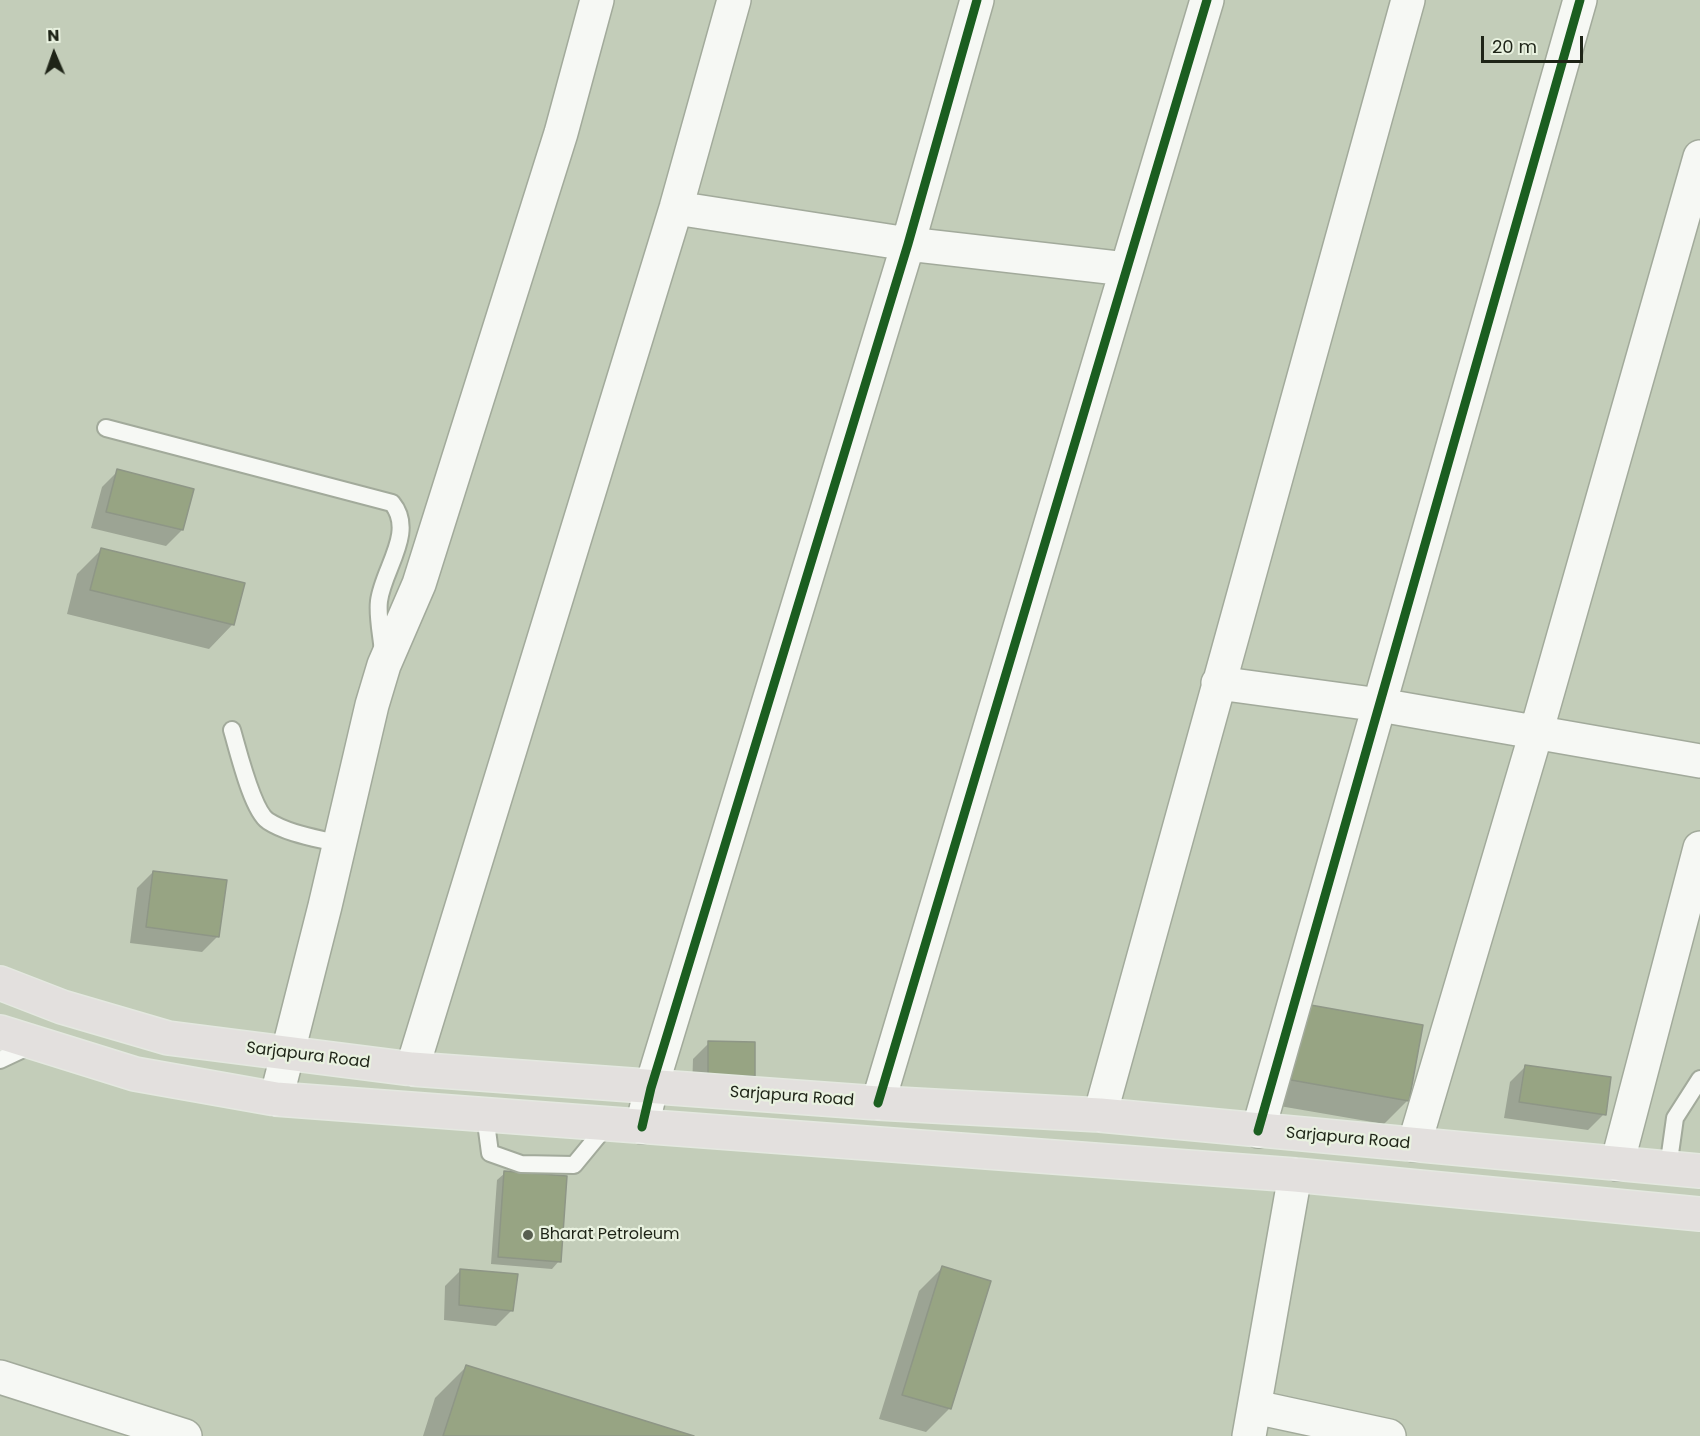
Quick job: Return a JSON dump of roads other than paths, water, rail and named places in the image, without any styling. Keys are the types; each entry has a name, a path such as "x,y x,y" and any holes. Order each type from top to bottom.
{"main road":[{"name":"Sarjapura Road","path":"0,983 62,1007 168,1038 412,1069 651,1088 1100,1115 1700,1171"},
{"path":"0,1032 135,1074 276,1099 1295,1175 1700,1214"}],"street":[{"path":"276,1099 384,665 419,584 561,133 597,0"},
{"path":"412,1069 676,208 734,0"},
{"path":"642,1127 651,1088 908,244 977,0"},
{"path":"878,1103 1207,0"},
{"path":"1100,1115 1408,0"},
{"path":"1258,1131 1580,0"},
{"path":"1414,1145 1536,733 1700,157"},
{"path":"676,208 908,244 1126,269"},
{"path":"1218,682 1380,705 1700,761"},
{"path":"1617,1164 1700,848"},
{"path":"1295,1175 1252,1422 1389,1436"},
{"path":"0,1377 184,1436"}],"lane":[{"path":"106,428 392,503 400,512 402,526 378,601 384,665"},
{"path":"232,730 251,793 267,820 300,834 340,844"},
{"path":"0,1060 35,1044"},
{"path":"1668,1168 1675,1118 1700,1080"},
{"path":"485,1115 490,1154 521,1164 574,1165 607,1125"}],"place":[{"name":"Bharat Petroleum","path":"528,1235"}]}
